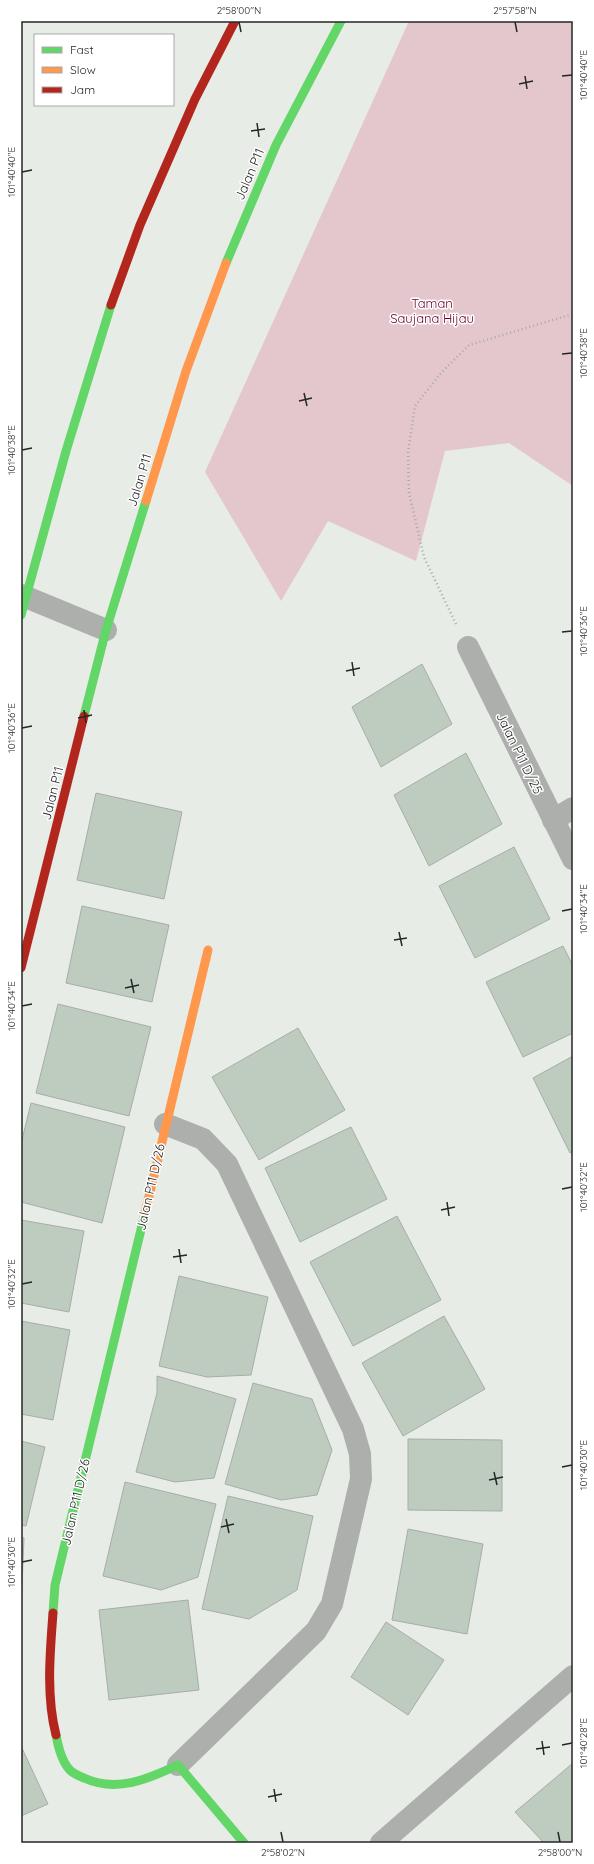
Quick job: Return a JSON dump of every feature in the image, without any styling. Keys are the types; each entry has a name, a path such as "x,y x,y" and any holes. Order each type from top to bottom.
{"main road":[{"path":"22,602 103,328 140,225 195,99 235,21"},
{"name":"Jalan P11","path":"21,968 106,630 186,371 223,270 276,145 341,21"},
{"name":"Jalan P11 D/26","path":"178,1765 151,1778 128,1784 104,1785 86,1779 68,1769 58,1748 52,1727 50,1656 55,1585 208,950"},
{"path":"178,1765 244,1843"}],"street":[{"path":"22,602 106,630"},
{"name":"Jalan P11 D/25","path":"468,647 573,859"},
{"path":"553,820 573,808"},
{"name":"Jalan P11 D/26","path":"165,1124 203,1139 227,1164 353,1430 360,1460 361,1479 332,1604 316,1631 178,1765"},
{"path":"381,1843 573,1676"}],"path":[{"path":"468,647 424,557 409,493 408,452 416,406 441,373 469,345 573,314"}],"green space":[{"name":"Taman Saujana Hijau","path":"409,21 573,21 573,486 509,443 445,451 416,561 328,521 281,601 205,472"}],"building":[{"path":"422,664 452,724 381,767 352,707"},
{"path":"466,753 502,824 429,866 394,795"},
{"path":"96,793 182,812 164,899 77,880"},
{"path":"514,847 550,919 475,958 439,886"},
{"path":"82,906 169,925 152,1002 66,983"},
{"path":"563,946 573,966 573,1033 523,1057 486,982"},
{"path":"58,1004 151,1027 129,1116 36,1093"},
{"path":"298,1028 345,1110 259,1160 212,1077"},
{"path":"573,1056 573,1151 570,1153 533,1078"},
{"path":"31,1103 125,1127 102,1223 21,1202 21,1144"},
{"path":"351,1127 387,1199 300,1242 265,1168"},
{"path":"397,1216 441,1300 353,1346 310,1262"},
{"path":"21,1220 84,1231 69,1312 21,1303"},
{"path":"179,1276 268,1297 251,1375 207,1377 159,1366"},
{"path":"444,1316 485,1389 403,1436 362,1363"},
{"path":"21,1321 70,1330 53,1420 21,1414"},
{"path":"157,1376 236,1399 214,1478 175,1482 136,1472 157,1393"},
{"path":"253,1383 312,1399 332,1450 317,1495 281,1500 225,1484"},
{"path":"408,1439 502,1440 502,1511 408,1510"},
{"path":"21,1441 45,1447 26,1526 21,1525"},
{"path":"125,1482 216,1504 198,1577 161,1590 103,1576"},
{"path":"228,1496 313,1516 297,1590 249,1619 202,1609"},
{"path":"408,1529 483,1544 467,1634 392,1620"},
{"path":"21,1537 24,1538 21,1609"},
{"path":"188,1600 199,1690 109,1700 99,1610"},
{"path":"386,1622 444,1660 408,1715 351,1677"},
{"path":"21,1746 48,1804 21,1816"},
{"path":"573,1763 573,1843 544,1843 515,1812"}],"traffic: fast":[{"path":"226,263 276,145 341,21"},
{"path":"21,615 66,451 111,305"},
{"path":"84,716 106,630 146,501"},
{"path":"53,1613 55,1585 145,1213"},
{"path":"56,1735 62,1757 69,1769 84,1778 96,1782 108,1784 132,1782 155,1775 178,1765 244,1843"}],"traffic: slow":[{"path":"146,501 186,371 226,263"},
{"path":"145,1213 208,950"}],"traffic: jam":[{"path":"111,305 140,225 195,99 235,21"},
{"path":"21,968 84,716"},
{"path":"53,1613 50,1659 50,1690 56,1735"}]}
